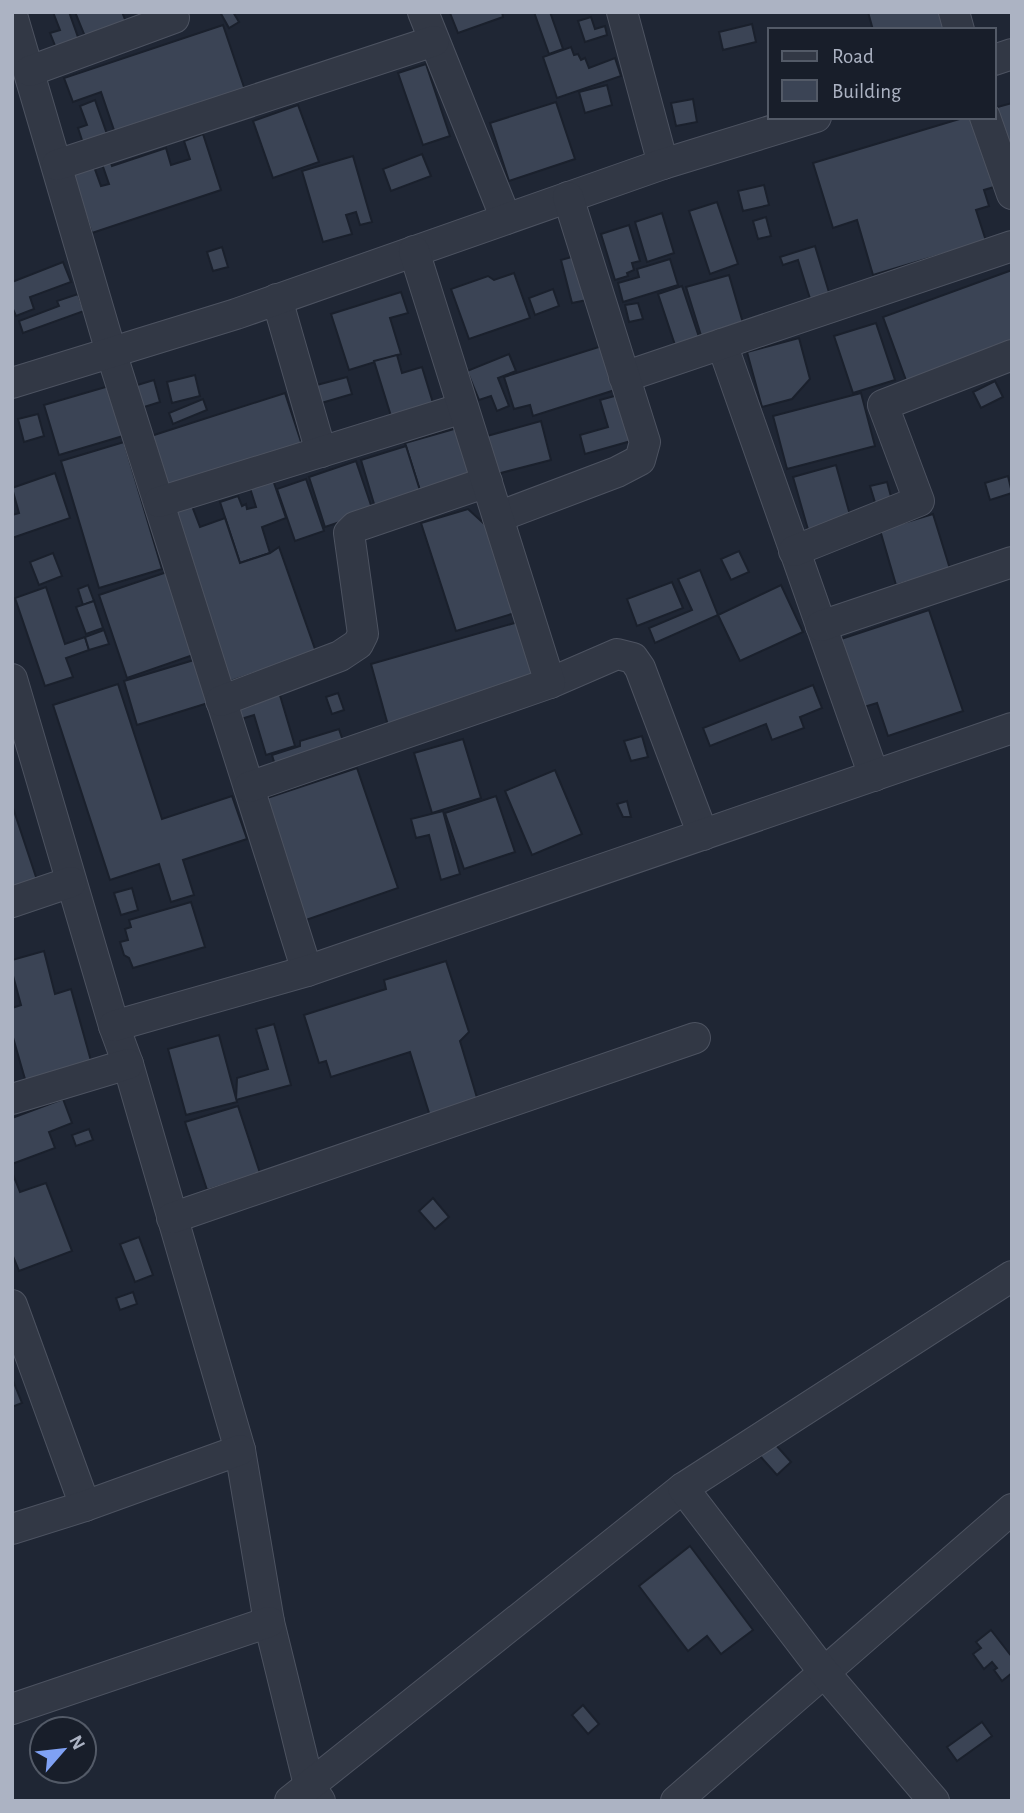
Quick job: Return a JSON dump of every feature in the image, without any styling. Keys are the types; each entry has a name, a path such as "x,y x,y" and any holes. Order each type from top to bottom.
{"street":[{"path":"30,71 174,18 172,12"},
{"path":"423,12 506,219"},
{"path":"622,12 663,164"},
{"path":"12,15 111,352 307,971"},
{"path":"57,165 434,41"},
{"path":"12,383 277,299 663,164 810,119"},
{"path":"986,119 1012,194"},
{"path":"498,517 617,472 640,460 645,442 568,197"},
{"path":"624,377 1012,247"},
{"path":"414,251 550,683"},
{"path":"277,299 321,452"},
{"path":"722,344 874,776"},
{"path":"794,551 919,501 883,405 1012,355"},
{"path":"159,502 463,408"},
{"path":"221,701 340,656 358,644 363,634 349,533 355,527 487,482"},
{"path":"821,626 1012,562"},
{"path":"249,787 550,683 617,654 633,657 640,668 703,835"},
{"path":"12,679 240,1450 269,1622 306,1796 683,1488 1012,1276"},
{"path":"114,1026 307,971 1012,728"},
{"path":"12,902 71,882"},
{"path":"173,1218 695,1038"},
{"path":"12,1099 128,1064"},
{"path":"12,1305 85,1506"},
{"path":"12,1529 85,1506 240,1450"},
{"path":"683,1488 824,1671 934,1801"},
{"path":"676,1801 1012,1509"},
{"path":"12,1709 269,1622"}],"building":[{"path":"53,12 69,12 79,40 56,48 50,33 60,30"},
{"path":"75,12 122,12 126,22 86,39"},
{"path":"220,12 233,12 239,22 229,28"},
{"path":"502,12 503,17 458,33 450,13"},
{"path":"534,12 550,12 563,49 549,54"},
{"path":"868,12 945,12 949,28 872,28"},
{"path":"591,17 595,29 605,26 607,35 585,42 578,21"},
{"path":"752,24 756,42 723,50 719,32"},
{"path":"223,25 246,93 116,136 101,92 73,102 64,78"},
{"path":"571,47 574,55 578,54 581,60 585,58 589,68 615,58 621,76 557,98 543,57"},
{"path":"426,64 450,136 423,145 398,73"},
{"path":"607,85 612,105 585,113 579,92"},
{"path":"693,99 697,122 676,126 671,103"},
{"path":"95,100 108,137 84,146 78,128 87,125 80,106"},
{"path":"556,102 575,159 509,181 490,123"},
{"path":"1012,103 1012,178 996,116 996,107"},
{"path":"298,105 319,162 273,178 253,121"},
{"path":"959,119 974,119 994,187 984,190 989,206 976,210 986,241 873,275 857,220 833,228 813,163"},
{"path":"203,134 221,190 92,233 71,172 93,164 101,186 109,184 101,161 109,158 112,166 166,148 171,165 190,159 184,141"},
{"path":"422,154 431,176 391,191 383,169"},
{"path":"353,156 372,222 360,225 356,212 346,215 352,234 323,242 302,171"},
{"path":"764,185 769,205 743,211 738,191"},
{"path":"717,202 738,264 710,274 689,211"},
{"path":"662,213 674,253 647,262 635,222"},
{"path":"766,217 771,236 758,239 753,221"},
{"path":"629,225 640,261 632,263 634,270 627,273 628,276 615,280 601,234"},
{"path":"815,246 831,299 812,305 798,260 783,265 780,257"},
{"path":"222,247 228,267 213,271 207,252"},
{"path":"575,256 587,300 572,303 561,260"},
{"path":"670,259 678,285 623,302 618,283 639,277 637,269"},
{"path":"63,262 71,282 30,297 34,309 16,316 12,307 12,282"},
{"path":"1012,270 1012,345 907,383 883,317"},
{"path":"514,273 530,318 469,339 451,289 488,276 494,280"},
{"path":"729,275 743,323 703,342 686,287"},
{"path":"682,286 700,340 676,348 658,294"},
{"path":"553,289 559,306 535,315 529,298"},
{"path":"401,292 408,313 390,318 401,354 349,370 331,314"},
{"path":"78,294 84,311 23,333 19,321 59,306 57,301"},
{"path":"638,303 643,319 629,322 625,305"},
{"path":"876,323 895,380 853,393 834,336"},
{"path":"799,338 810,379 792,399 762,407 747,352"},
{"path":"605,345 618,389 533,416 530,405 514,409 504,377"},
{"path":"509,354 516,371 498,378 509,406 497,411 491,396 479,400 467,371"},
{"path":"397,355 402,373 422,367 433,403 391,416 374,361"},
{"path":"195,375 200,396 172,403 167,382"},
{"path":"347,377 352,394 318,404 313,386"},
{"path":"154,380 160,402 141,408 134,386"},
{"path":"995,381 1003,397 981,408 973,392"},
{"path":"109,386 123,436 59,455 44,405"},
{"path":"285,393 303,448 169,492 151,436"},
{"path":"861,393 875,446 787,469 773,416"},
{"path":"618,395 631,441 585,454 580,435 608,427 600,400"},
{"path":"203,399 207,410 173,424 169,413"},
{"path":"38,414 44,436 24,442 18,419"},
{"path":"541,421 551,460 497,474 487,436"},
{"path":"461,427 478,483 423,500 405,443"},
{"path":"124,442 162,569 99,588 61,461"},
{"path":"406,446 423,500 377,514 361,460"},
{"path":"356,461 373,511 325,527 309,477"},
{"path":"836,465 852,522 809,533 793,477"},
{"path":"55,473 70,518 12,538 12,515 19,513 12,488"},
{"path":"1008,476 1012,493 990,500 985,483"},
{"path":"306,479 324,531 295,541 277,489"},
{"path":"273,480 286,518 262,527 270,553 240,563 220,502 238,496 242,506 246,504 247,509 256,507 250,488"},
{"path":"887,482 893,504 877,509 870,486"},
{"path":"192,506 200,527 225,518 240,563 270,553 279,547 316,652 222,684 163,516"},
{"path":"468,509 492,531 518,612 456,631 421,523"},
{"path":"933,514 950,569 896,585 880,530"},
{"path":"739,551 749,572 731,580 721,559"},
{"path":"53,553 62,576 39,585 30,562"},
{"path":"700,570 718,615 655,643 649,628 692,610 678,579"},
{"path":"167,572 196,654 127,678 99,595"},
{"path":"672,582 683,608 637,626 627,599"},
{"path":"88,585 94,601 83,605 78,589"},
{"path":"781,585 803,632 740,661 718,615"},
{"path":"46,587 65,644 85,637 89,650 66,658 73,677 45,686 15,598"},
{"path":"94,601 103,628 86,634 76,607"},
{"path":"929,610 963,711 888,736 877,703 864,707 841,639"},
{"path":"518,622 536,687 389,729 371,664"},
{"path":"104,630 109,644 89,650 85,637"},
{"path":"194,660 208,703 137,725 124,681"},
{"path":"118,684 162,819 232,796 247,839 183,860 194,895 171,902 159,864 110,880 53,705"},
{"path":"813,685 822,708 800,717 804,728 772,740 766,724 710,746 703,728"},
{"path":"279,692 295,746 266,755 254,715 241,719 237,705"},
{"path":"338,693 344,710 332,714 326,697"},
{"path":"339,729 346,750 277,772 272,755 300,746 300,741"},
{"path":"642,736 648,757 631,761 624,741"},
{"path":"463,739 481,798 432,813 414,753"},
{"path":"357,768 398,888 306,920 264,799"},
{"path":"555,770 582,834 532,855 505,791"},
{"path":"496,796 515,852 464,869 445,813"},
{"path":"627,801 631,817 623,817 617,804"},
{"path":"12,805 39,886 12,895"},
{"path":"443,811 460,874 441,880 429,835 416,838 411,819"},
{"path":"132,888 138,910 121,915 114,893"},
{"path":"191,902 205,947 133,968 129,958 124,955 120,942 128,940 125,929 131,927 129,920"},
{"path":"44,951 55,994 71,989 93,1068 27,1086 12,1034 12,1008 21,1005 12,972 12,960"},
{"path":"446,961 469,1032 460,1041 478,1101 430,1116 410,1052 331,1077 326,1061 319,1063 304,1015 386,989 384,980"},
{"path":"274,1024 291,1085 236,1100 237,1078 268,1069 256,1029"},
{"path":"219,1035 237,1102 186,1115 168,1049"},
{"path":"63,1099 72,1123 49,1132 55,1148 12,1164 12,1118"},
{"path":"238,1106 260,1173 207,1190 185,1122"},
{"path":"89,1129 93,1140 76,1146 72,1135"},
{"path":"12,1172 20,1192 46,1183 72,1251 19,1271 12,1254"},
{"path":"433,1198 449,1217 435,1229 419,1211"},
{"path":"139,1237 153,1275 135,1282 120,1244"},
{"path":"133,1292 137,1304 120,1310 116,1298"},
{"path":"12,1378 22,1403 12,1407"},
{"path":"775,1444 791,1462 777,1475 760,1456"},
{"path":"690,1546 753,1630 721,1654 707,1636 688,1651 639,1586"},
{"path":"991,1630 1012,1657 1012,1673 1002,1681 992,1662 984,1669 973,1654 981,1648 976,1642"},
{"path":"583,1705 599,1724 588,1734 572,1715"},
{"path":"982,1722 992,1736 957,1761 947,1747"}]}
